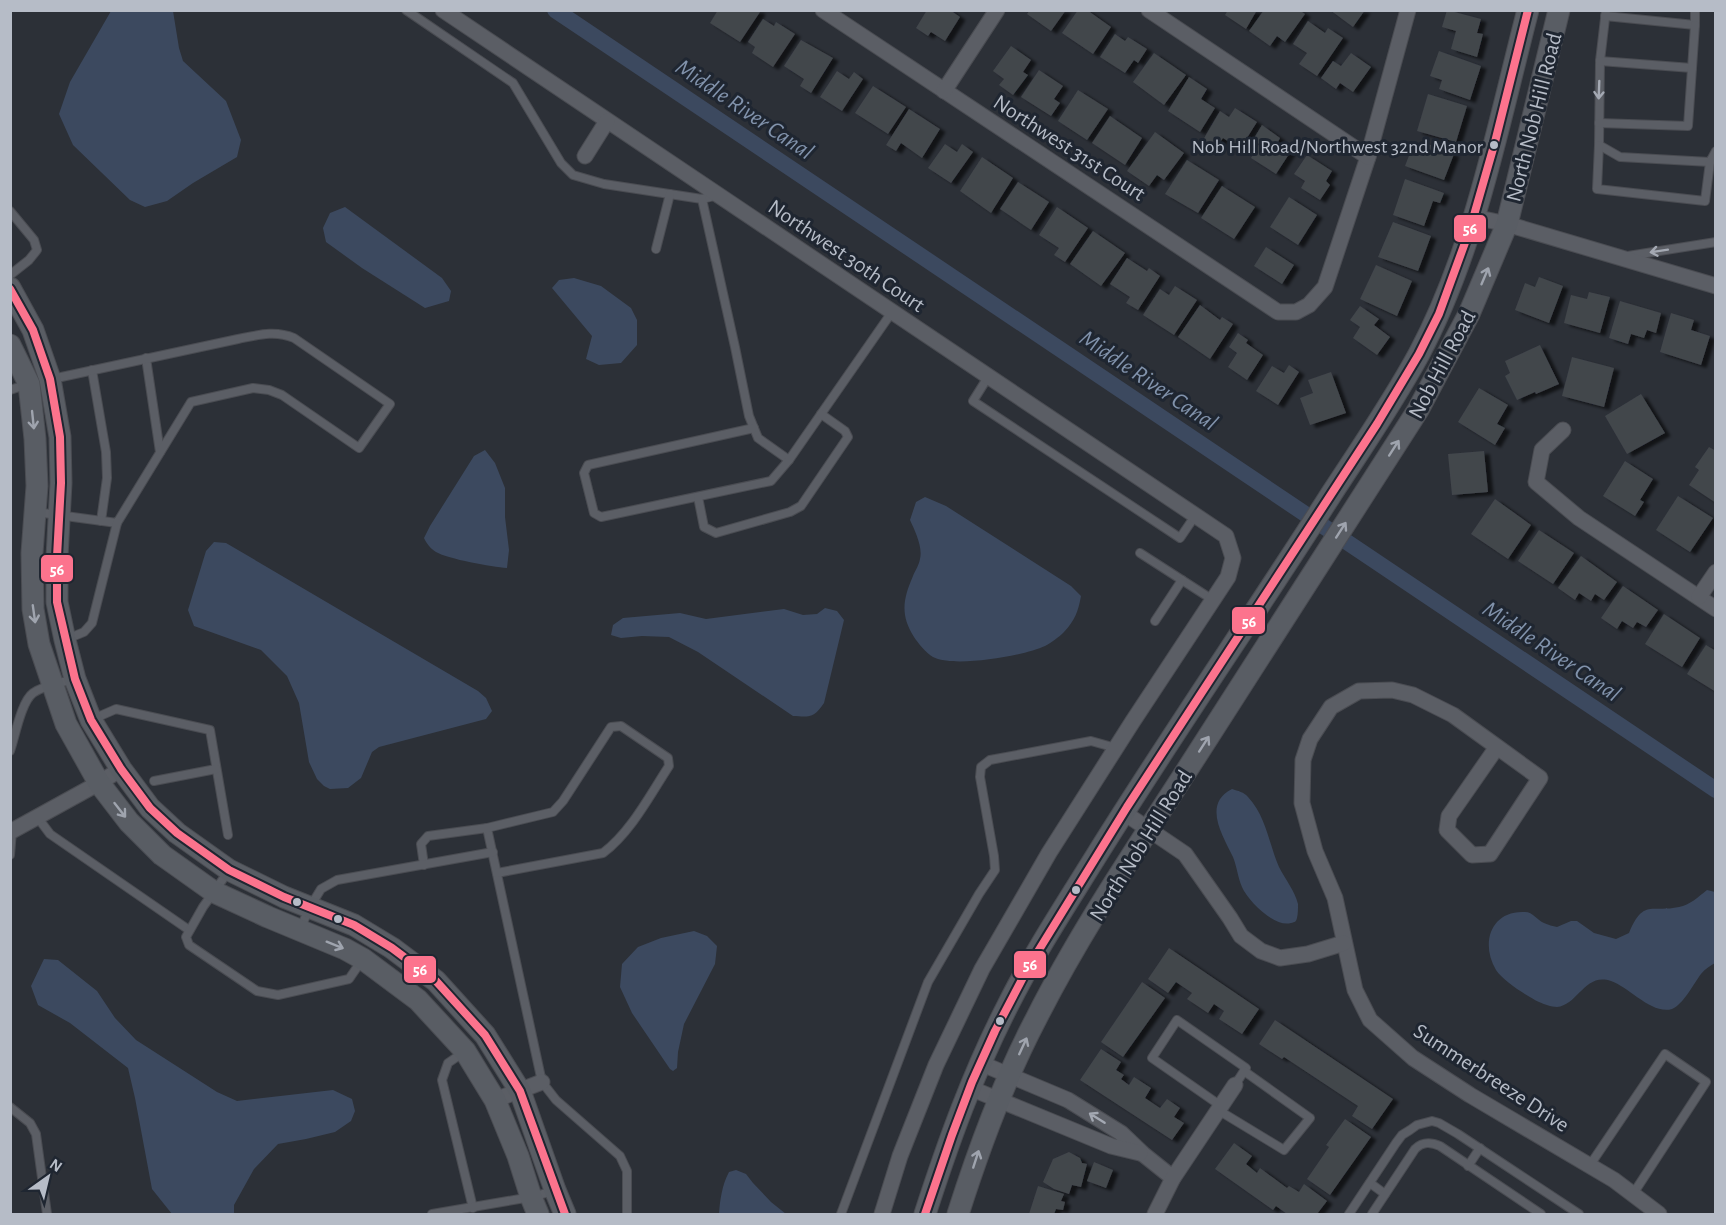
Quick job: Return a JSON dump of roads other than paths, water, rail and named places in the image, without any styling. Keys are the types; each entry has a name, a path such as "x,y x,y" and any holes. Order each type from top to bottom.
{"main road":[{"name":"North Nob Hill Road","path":"1474,217 1528,10"},
{"name":"North Nob Hill Road","path":"1507,224 1559,10"},
{"name":"Nob Hill Road","path":"1338,484 1420,352 1445,297 1474,217"},
{"name":"Nob Hill Road","path":"1362,497 1418,410 1443,365 1469,314 1507,224"},
{"path":"10,288 33,330 50,379 60,437 61,483 57,602 75,679 91,720 121,769 150,808 170,826 229,870 284,897 354,925 392,948 436,981 485,1035 520,1091 565,1215"},
{"path":"10,345 35,439 37,486 32,553 33,609 39,644 66,724 99,783 129,822 162,855 214,892 345,949 363,959 418,1000 465,1051 495,1100 518,1156 534,1206"},
{"name":"North Nob Hill Road","path":"925,1215 951,1135 980,1064 1007,1006 1042,942 1123,812 1338,484"},
{"name":"North Nob Hill Road","path":"958,1215 979,1148 1009,1076 1035,1020 1071,956 1149,828 1362,497"}],"street":[{"name":"Northwest 30th Court","path":"443,10 1226,536 1233,558 1228,577 1213,600"},
{"name":"Northwest 31st Court","path":"823,10 1278,312 1296,312 1310,305 1325,287 1368,157"},
{"path":"944,91 997,10"},
{"path":"1149,10 1368,157 1408,10"},
{"path":"585,156 607,121"},
{"path":"1474,217 1507,224 1716,286"},
{"path":"1563,430 1542,450 1536,482 1579,518 1716,609"},
{"path":"1699,597 1716,572"},
{"path":"882,1215 900,1156 936,1065 982,969 1049,853 1213,600"},
{"name":"Summerbreeze Drive","path":"1497,747 1449,816 1447,830 1473,855 1490,854 1540,778 1453,715 1413,695 1392,690 1359,691 1330,707 1310,739 1303,760 1302,803 1314,851 1335,897 1355,990 1370,1020 1413,1058 1470,1095 1614,1180 1659,1215"},
{"path":"11,832 121,769"},
{"path":"1123,812 1185,854 1241,936 1262,951 1280,958 1308,954 1344,943"},
{"path":"980,1064 1068,1100 1120,1133 1173,1178"},
{"path":"495,1100 542,1083"},
{"path":"1155,1215 1173,1178 1235,1084"},
{"path":"970,1088 1112,1146 1143,1154"}],"lane":[{"path":"406,10 513,83 561,163 573,175 604,184 702,199 718,195"},
{"path":"1646,20 1647,10"},
{"path":"1599,123 1688,126 1695,10"},
{"path":"1695,25 1605,13 1600,61 1597,189 1705,201 1710,162 1716,151"},
{"path":"1600,61 1692,68"},
{"path":"1599,145 1620,157 1710,162"},
{"path":"656,249 670,194"},
{"path":"702,199 749,416 758,438 789,459"},
{"path":"10,211 34,240 37,250 30,260 10,275"},
{"path":"1620,257 1716,242"},
{"path":"754,428 588,465 584,473 594,513 601,517 771,482 892,312"},
{"path":"20,387 267,333 286,335 294,339 390,404 359,448 282,395 269,390 253,388 191,402 117,523 92,622 84,632 65,640"},
{"path":"146,358 160,452"},
{"path":"92,370 106,452 106,478 101,521"},
{"path":"988,376 973,401 1180,538 1195,516"},
{"path":"698,496 704,527 716,533 790,512 801,506 848,437 845,430 820,414"},
{"path":"35,512 117,523"},
{"path":"1140,553 1213,600"},
{"path":"1155,621 1182,580"},
{"path":"10,751 27,701 33,693 75,679"},
{"path":"91,720 116,709 210,730 228,835"},
{"path":"424,865 421,844 428,836 487,828 553,812 563,801 611,727 621,726 668,758 669,766 625,833 616,844 603,853 497,873"},
{"path":"841,1215 928,982 978,894 995,870 980,777 981,767 990,760 1091,741 1116,748"},
{"path":"154,781 216,769"},
{"path":"38,818 50,834 189,930"},
{"path":"487,828 542,1083 556,1100 620,1156 627,1171 627,1215"},
{"path":"10,855 11,832"},
{"path":"300,930 321,888 337,880 493,852"},
{"path":"229,870 189,930 186,937 189,945 257,990 278,995 348,979 363,959"},
{"path":"1235,1084 1246,1068 1177,1020 1152,1058 1220,1108 1284,1150 1310,1118 1244,1071"},
{"path":"465,1051 448,1064 442,1080 477,1210"},
{"path":"1590,1165 1665,1054 1706,1082 1633,1194"},
{"path":"10,1107 30,1123 36,1134 47,1215"},
{"path":"1349,1215 1402,1136 1417,1125 1432,1121 1480,1148 1579,1215"},
{"path":"1372,1215 1415,1149 1425,1142 1432,1142 1541,1215"},
{"path":"1468,1166 1480,1148"},
{"path":"1370,1183 1386,1194"},
{"path":"432,1215 534,1206 555,1191"}],"water":[{"path":"111,11 173,11 183,61 226,101 241,140 237,157 167,201 145,207 130,200 73,145 59,114 70,82"},
{"path":"345,207 442,278 451,291 449,301 425,308 326,242 323,228 330,213"},
{"path":"574,278 601,286 631,308 637,320 637,345 621,363 599,365 586,359 592,336 552,288 559,280"},
{"path":"485,450 495,463 505,488 505,517 509,550 507,568 442,555 432,549 424,538 474,456"},
{"path":"925,497 946,506 1071,586 1081,596 1075,616 1064,632 1045,646 1006,657 972,661 943,660 933,657 925,650 910,629 905,614 905,600 921,554 910,520 916,502"},
{"path":"214,542 226,543 478,691 486,698 492,711 486,719 379,747 372,752 361,778 348,788 330,789 324,786 317,779 309,762 299,703 287,676 261,650 194,626 188,610 206,551"},
{"path":"825,608 837,611 844,620 824,703 817,712 808,716 793,716 698,652 669,637 621,638 611,635 613,625 623,618 680,613 706,619 784,609 803,615 817,614"},
{"path":"1232,789 1246,795 1259,813 1279,867 1297,899 1298,913 1294,922 1285,923 1270,917 1256,906 1242,887 1233,857 1220,830 1216,812 1223,795"},
{"path":"1707,890 1715,892 1715,963 1703,972 1684,999 1672,1009 1657,1008 1618,984 1602,979 1588,985 1564,1005 1550,1006 1539,1002 1510,983 1499,974 1491,960 1489,939 1492,930 1504,916 1513,913 1528,912 1544,923 1557,927 1577,921 1594,933 1616,939 1629,933 1634,922 1644,911 1683,906"},
{"path":"694,931 707,936 717,946 715,964 684,1024 677,1068 673,1071 632,1013 620,987 622,964 638,947 661,938"},
{"path":"44,959 58,960 97,991 115,1018 136,1040 217,1092 237,1101 333,1090 352,1099 355,1111 351,1121 335,1132 278,1144 254,1169 234,1205 234,1214 172,1214 152,1189 128,1068 70,1023 38,1005 31,986"},
{"path":"736,1170 746,1174 771,1202 786,1214 719,1214 725,1182 729,1172"}],"waterway":[{"name":"Middle River Canal","path":"555,10 1716,790"}],"place":[{"name":"Nob Hill Road/Northwest 32nd Manor","path":"1494,145"}]}
